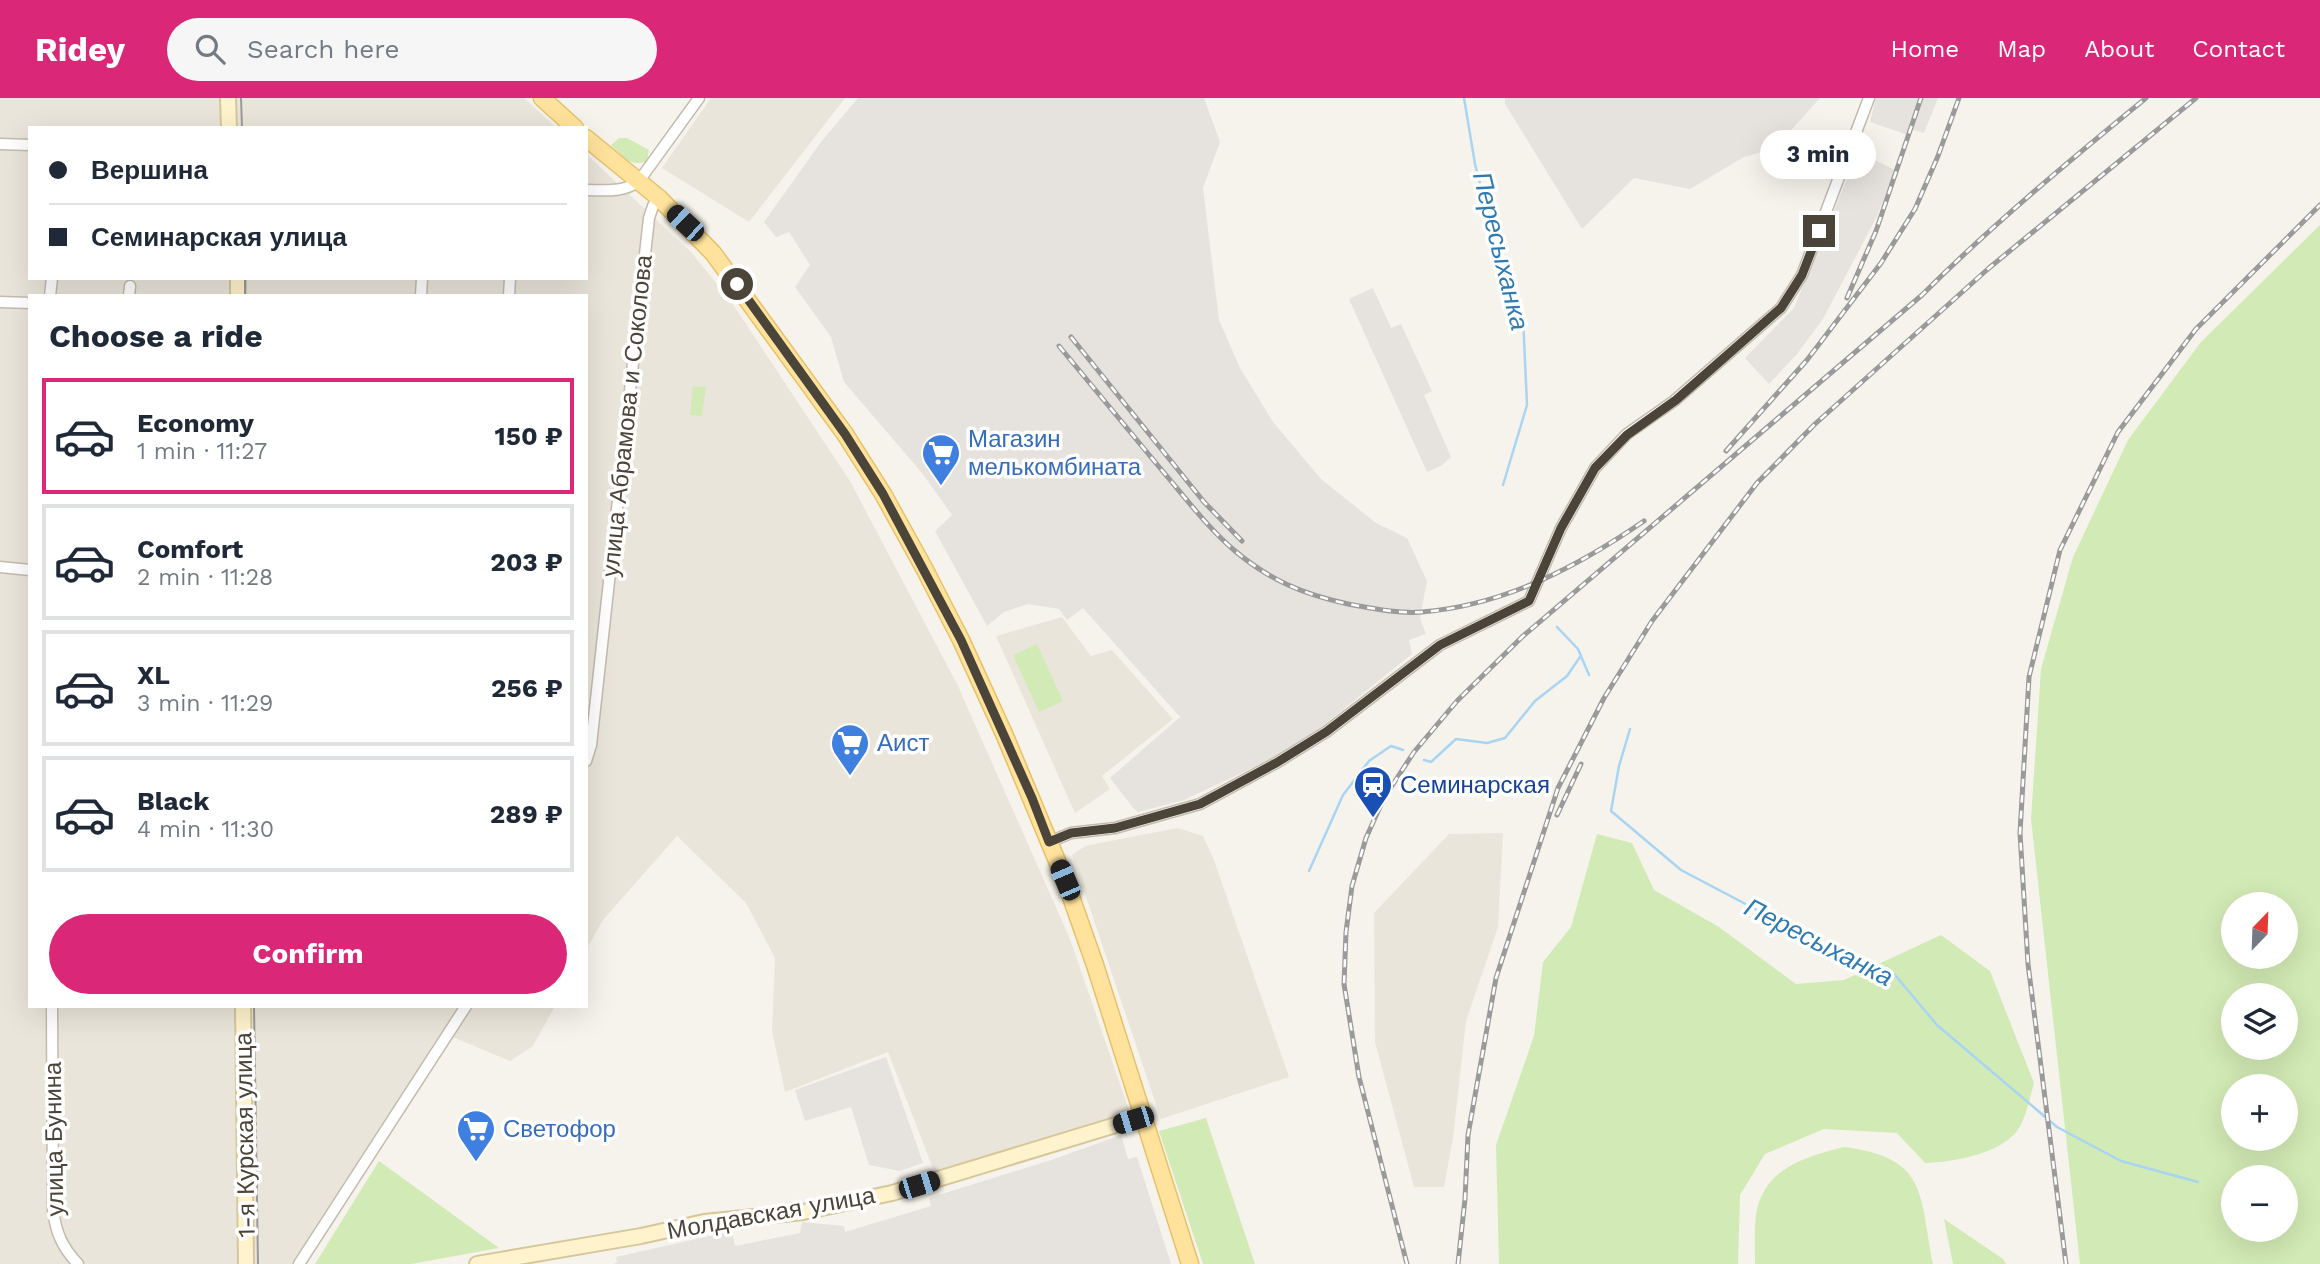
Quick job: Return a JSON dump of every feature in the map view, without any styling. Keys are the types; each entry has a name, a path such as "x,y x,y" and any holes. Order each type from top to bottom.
{"main road":[{"path":"542,98 573,126"},
{"path":"588,140 659,198 704,243 845,434 883,494 961,640 1032,798 1095,965 1190,1264"}],"street":[{"path":"229,98 229,126"},
{"path":"588,190 630,188 639,181 699,98"},
{"path":"1049,842 1071,833 1115,828 1200,804 1276,763 1326,732 1440,645 1529,601 1561,528 1595,468 1627,435 1676,400 1788,299 1802,275 1869,98"},
{"path":"0,144 28,145"},
{"name":"улица Абрамова и Соколова","path":"588,755 649,218 659,198"},
{"path":"0,302 28,303"},
{"path":"0,567 28,570"},
{"name":"улица Бунина","path":"52,1008 55,1230 65,1250 78,1264"},
{"name":"1-я Курская улица","path":"243,1008 246,1264"},
{"path":"299,1264 465,1008"},
{"name":"Молдавская улица","path":"477,1264 641,1236 704,1222 803,1212 892,1193 1142,1117"}],"shaded area":[{"path":"0,98 524,98 555,126 28,126 28,280 588,280 588,156 691,252 730,300 850,481 958,686 1070,939 1130,1113 934,1171 888,1052 785,1092 772,1031 775,958 746,903 677,836 603,920 588,946 588,294 28,294 28,1008 554,1008 533,1046 510,1061 443,1033 293,1264 0,1264"},
{"path":"711,98 845,98 749,222 662,168"},
{"path":"858,98 1204,98 1220,142 1203,188 1219,320 1240,368 1273,422 1321,479 1376,523 1407,538 1427,581 1420,618 1426,634 1409,640 1412,654 1320,728 1278,756 1184,800 1138,812 1134,809 1110,778 1180,717 1083,608 1067,620 1059,609 1028,604 1004,612 987,626 935,531 952,515 922,473 844,382 831,337 795,287 810,265 789,232 776,237 764,222 821,142"},
{"path":"1505,98 1820,98 1775,148 1744,157 1690,189 1634,178 1582,229 1505,104"},
{"path":"1876,98 1938,98 1924,133 1910,129 1908,135 1870,122"},
{"path":"1858,152 1895,170 1877,216 1823,319 1797,354 1769,384 1745,358 1794,308"},
{"path":"1373,288 1391,328 1401,324 1432,391 1424,395 1451,457 1441,466 1427,472 1349,299"},
{"path":"1062,617 1091,656 1112,650 1173,719 1102,776 1110,789 1075,813 996,636"},
{"path":"1177,828 1203,836 1214,860 1289,1077 1161,1119 1072,855 1085,846"},
{"path":"1503,833 1498,927 1466,1021 1453,1138 1444,1187 1414,1187 1375,1042 1374,913 1449,834"},
{"path":"886,1057 923,1163 900,1171 869,1165 851,1107 805,1121 795,1090"},
{"path":"1121,1135 1128,1159 1137,1157 1171,1264 614,1264 617,1262 616,1257 732,1231 735,1246 800,1233 802,1222 844,1226 845,1232 931,1206 929,1198"}],"green space":[{"path":"619,138 627,138 649,150 647,161 636,163 623,157 611,145"},
{"path":"2320,225 2320,1264 2080,1264 2031,819 2041,669 2073,557 2128,440 2201,342"},
{"path":"693,386 706,387 702,416 690,415"},
{"path":"1037,644 1063,701 1039,712 1013,655"},
{"path":"1597,834 1632,843 1654,890 1719,927 1796,984 1844,980 1941,935 1990,971 2034,1083 2017,1131 1999,1146 1988,1151 1937,1162 1925,1163 1897,1133 1824,1129 1765,1154 1740,1195 1738,1264 1499,1264 1496,1145 1534,1036 1543,962 1571,927"},
{"path":"1206,1118 1255,1264 1203,1264 1159,1131"},
{"path":"1844,1147 1871,1152 1891,1160 1905,1170 1915,1183 1925,1217 1933,1264 1755,1264 1756,1215 1767,1186 1788,1167 1815,1155"},
{"path":"379,1161 499,1248 411,1264 315,1264"},
{"path":"1944,1219 2003,1259 2006,1264 1953,1264"}],"waterway":[{"name":"Пересыханка","path":"1464,98 1475,164 1498,253 1523,317 1527,405 1503,485"},
{"path":"1557,627 1578,649 1589,675"},
{"path":"1424,760 1431,762 1456,739 1487,743 1505,738 1535,701 1567,676 1580,657"},
{"name":"Пересыханка","path":"1630,729 1619,766 1611,811 1681,870 1835,951 1895,975 1937,1025 2057,1127 2121,1161 2198,1182"},
{"path":"1309,871 1343,795 1369,761 1391,746 1403,750"}],"tram line":[{"path":"241,98 242,126"},
{"path":"245,280 245,294"},
{"path":"254,1008 258,1264"}],"railway":[{"path":"1847,298 1876,231 1921,98"},
{"path":"1726,451 1807,360 1881,263 1915,209 1959,98"},
{"path":"1407,1264 1359,1077 1344,984 1346,932 1352,886 1366,838 1384,798 1414,752 1457,701 1522,637 1922,295 2003,219 2146,98"},
{"path":"1458,1264 1468,1135 1496,978 1558,788 1604,698 1652,621 1757,483 1815,424 1989,268 2196,98"},
{"path":"2066,1264 2028,964 2020,833 2029,677 2060,550 2118,432 2196,329 2320,205"},
{"path":"1071,337 1204,502 1242,541"},
{"path":"1059,346 1225,542 1262,571 1316,596 1348,604 1404,612 1453,608 1511,592 1539,581 1593,554 1644,521"},
{"path":"1557,815 1581,764"}],"place":[{"name":"Магазин мелькомбината","path":"941,487"},
{"name":"Аист","path":"850,777"},
{"name":"Семинарская","path":"1373,819"},
{"name":"Светофор","path":"476,1163"}],"route":[{"path":"737,284 845,434 883,494 961,640 1049,842 1071,833 1115,828 1200,804 1276,763 1326,732 1440,645 1529,601 1561,528 1595,468 1627,435 1676,400 1781,308 1802,275 1819,231"}]}
